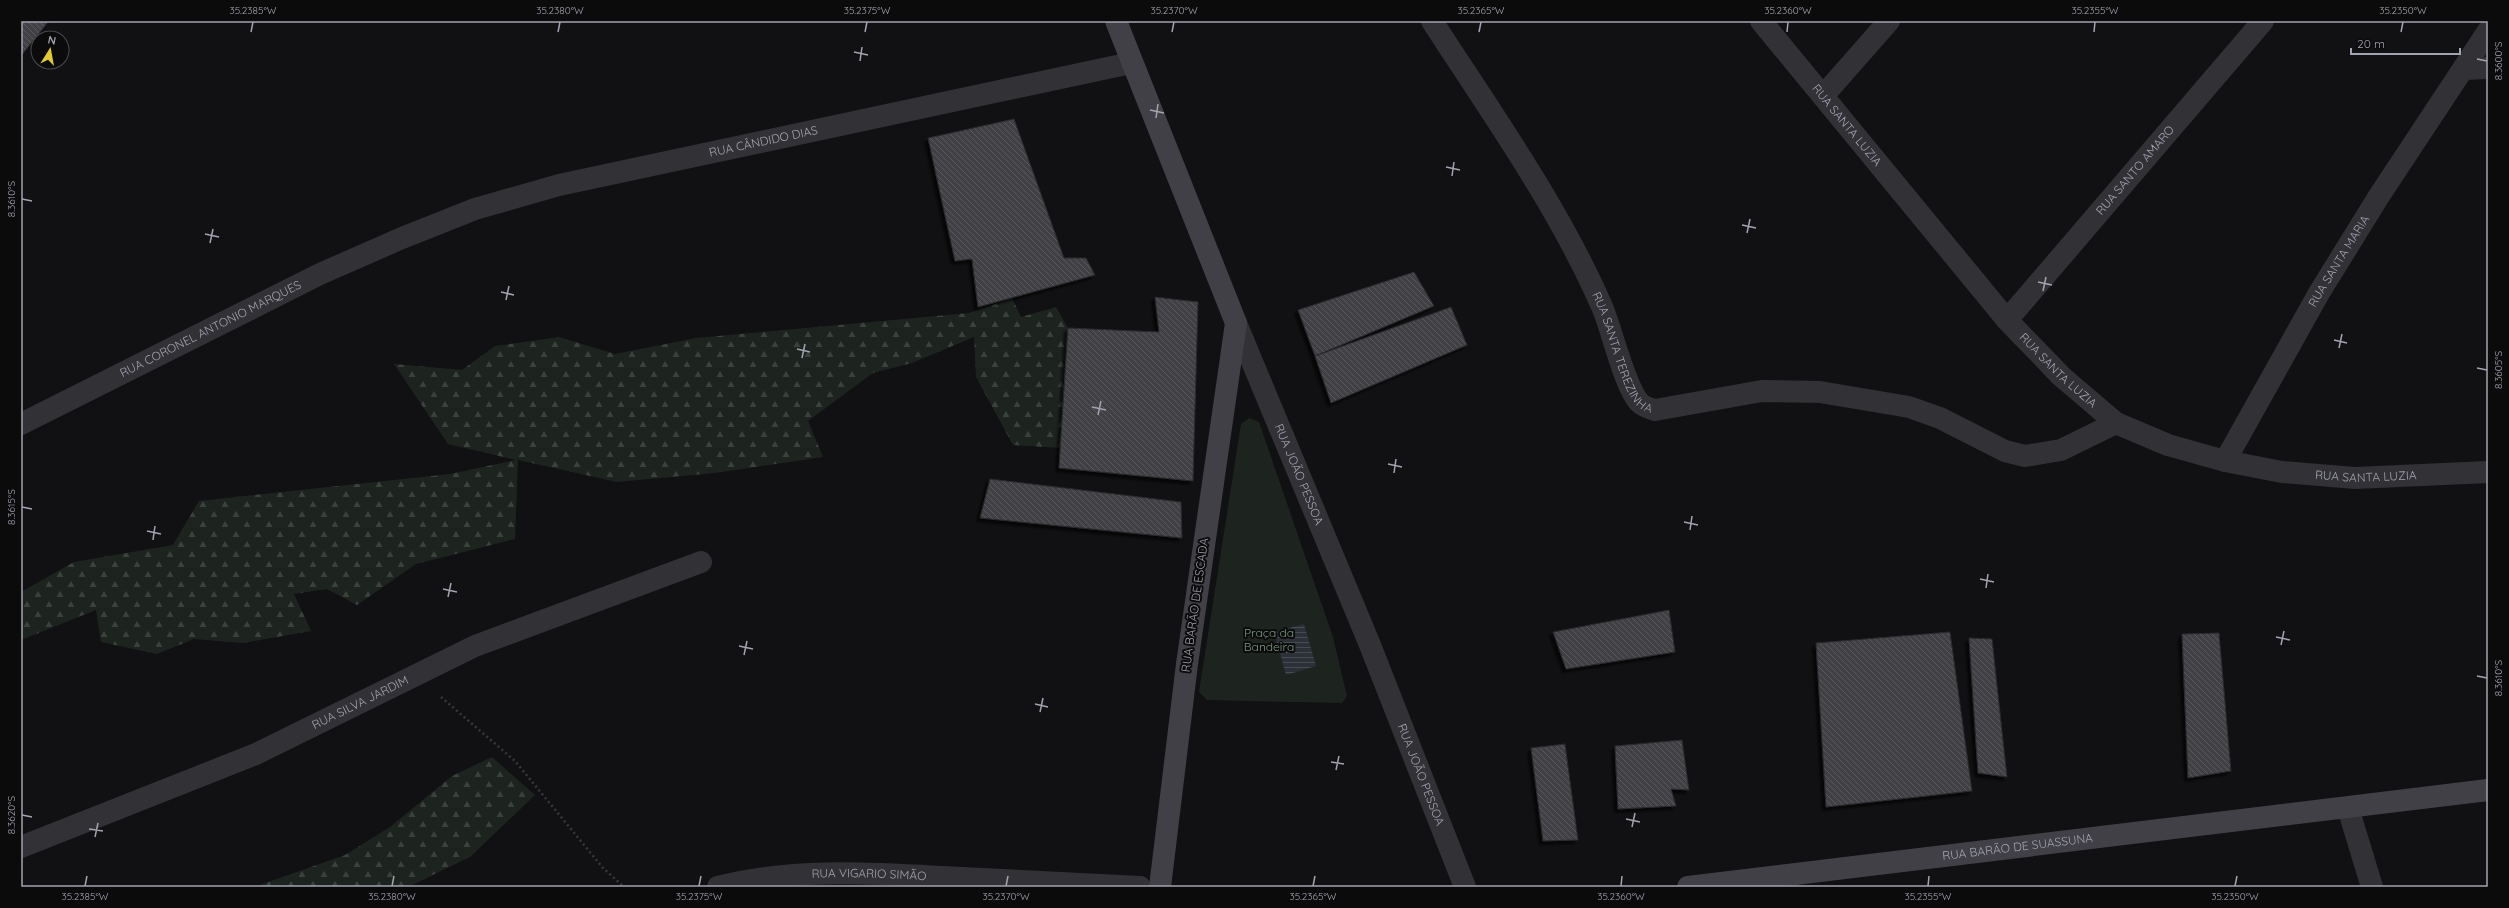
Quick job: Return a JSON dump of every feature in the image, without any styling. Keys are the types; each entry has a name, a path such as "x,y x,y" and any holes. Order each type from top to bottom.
{"street":[{"name":"RUA JOÃO PESSOA","path":"1116,21 1131,63 1236,323 1370,645 1465,887"},
{"name":"RUA SANTA TEREZINHA","path":"1432,21 1535,182 1581,260 1604,310 1638,402 1655,410 1762,391 1820,392 1909,407 1940,418 2005,451 2025,456 2061,450 2116,423"},
{"name":"RUA SANTA LUZIA","path":"1761,21 2007,320 2060,376 2116,423 2168,445 2225,461 2282,472 2355,478 2488,472"},
{"path":"1823,96 1889,21"},
{"name":"RUA SANTO AMARO","path":"2007,320 2263,21"},
{"name":"RUA SANTA MARIA","path":"2225,461 2318,293 2379,196 2488,31"},
{"name":"RUA CÂNDIDO DIAS","path":"402,238 475,209 559,185 1131,63"},
{"path":"2464,68 2488,68"},
{"name":"RUA CORONEL ANTONIO MARQUES","path":"21,424 320,274 402,238"},
{"name":"RUA BARÃO DE ESCADA","path":"1160,887 1186,664 1236,323"},
{"name":"RUA SILVA JARDIM","path":"21,847 256,754 475,646 701,562"},
{"name":"RUA BARÃO DE SUASSUNA","path":"1688,887 2488,790"},
{"path":"2348,808 2372,887"},
{"name":"RUA VIGARIO SIMÃO","path":"718,887 735,882 785,877 868,873 1140,887"}],"path":[{"path":"416,675 515,761 603,868 624,887"}],"green space":[{"path":"1012,298 1021,317 1056,307 1068,328 1061,448 1013,445 976,377 974,337 912,363 873,373 808,421 823,457 714,473 617,482 518,460 515,539 416,564 357,605 327,589 294,594 311,631 243,643 194,639 157,654 101,642 96,610 21,640 21,592 74,562 173,545 199,501 450,474 516,460 448,444 394,364 462,370 495,346 559,337 615,354 696,338 969,313"},
{"name":"Praça da Bandeira","path":"1249,418 1259,422 1333,637 1347,696 1342,703 1207,700 1199,692 1241,424"},
{"path":"492,757 535,795 470,857 408,887 254,887 345,855 390,827 452,776"}],"shaded area":[{"path":"1304,624 1316,666 1286,675 1274,632"}],"building":[{"path":"21,21 48,22 42,30 30,30 30,45 21,56"},
{"path":"1014,119 1064,258 1086,258 1095,275 978,307 972,259 955,261 928,138"},
{"path":"1414,272 1434,306 1315,356 1298,310"},
{"path":"1155,297 1198,302 1193,481 1059,468 1068,328 1159,332"},
{"path":"1451,307 1467,345 1331,403 1315,356"},
{"path":"990,479 1181,502 1182,538 980,518"},
{"path":"1669,610 1675,652 1566,669 1553,632"},
{"path":"1950,632 1972,791 1826,807 1816,643"},
{"path":"2219,633 2231,771 2188,778 2182,634"},
{"path":"1969,638 1992,639 2007,777 1978,773"},
{"path":"1682,740 1689,790 1671,789 1676,806 1618,809 1615,746"},
{"path":"1565,744 1578,840 1543,841 1531,748"}]}
